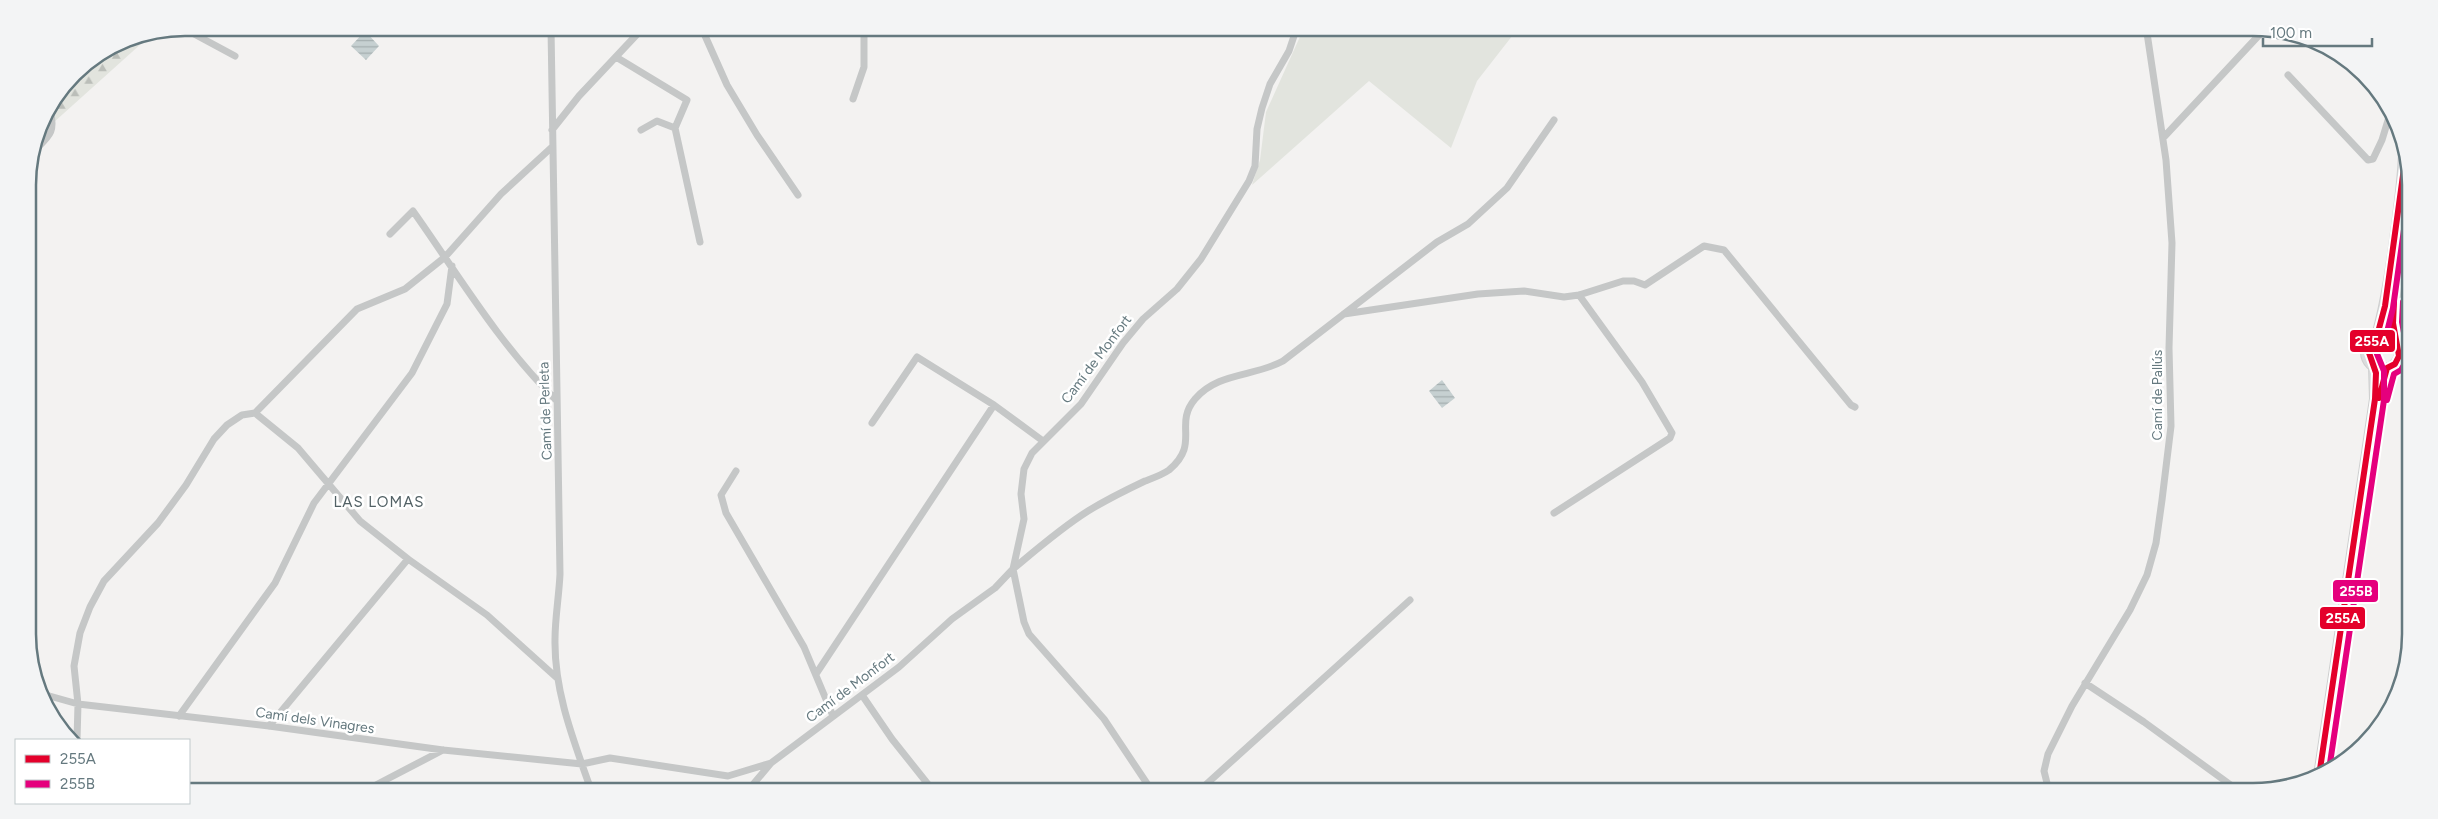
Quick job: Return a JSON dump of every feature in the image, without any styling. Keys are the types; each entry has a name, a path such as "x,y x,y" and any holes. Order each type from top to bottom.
{"main road":[{"path":"2377,336 2388,287 2402,184"},
{"path":"2325,764 2380,391 2391,366 2400,352 2395,340 2394,307 2402,247"},
{"path":"2319,767 2375,399 2374,366 2370,362 2366,350 2372,339 2377,336 2386,336 2395,340"},
{"path":"2374,366 2391,366"}],"street":[{"name":"Camí de Monfort","path":"754,783 771,763 899,667 952,619 995,588 1013,569 1024,519 1022,494 1024,469 1032,453 1081,404 1123,343 1143,319 1177,288 1201,259 1249,181 1255,166 1257,129 1262,108 1270,84 1294,36"},
{"name":"Camí de Pallús","path":"2047,782 2044,771 2048,754 2085,684 2130,610 2147,575 2156,543 2171,426 2169,348 2172,243 2163,138 2147,36"},
{"path":"200,37 235,56"},
{"name":"Camí de Perleta","path":"551,37 560,574 555,638 557,678 589,783"},
{"path":"552,130 579,96 635,37"},
{"path":"705,37 727,85 757,135 798,195"},
{"path":"853,99 864,67 864,37"},
{"path":"2163,138 2258,37"},
{"path":"616,58 687,100 675,128 700,242"},
{"path":"2288,75 2368,160 2372,159 2382,140 2387,122"},
{"path":"42,143 52,134 52,119"},
{"path":"1146,783 1104,720 1029,634 1024,622 1013,569 1088,511 1167,472 1182,457 1187,441 1186,413 1194,400 1207,388 1220,380 1269,369 1283,361 1437,242 1468,224 1507,188 1554,120"},
{"path":"641,130 657,121 675,128"},
{"path":"77,736 78,704 74,666 80,633 90,607 104,581 158,523 186,485 214,439 227,425 242,415 255,413 357,309 405,289 445,257 501,194 552,147"},
{"path":"390,234 413,211 452,266 493,330 529,374 556,400"},
{"path":"1344,314 1478,294 1524,291 1564,297 1579,295 1623,280 1645,285 1704,246 1724,250 1851,405 1855,407"},
{"path":"179,716 275,582 314,503 412,373 447,304 452,266"},
{"path":"1554,513 1670,438 1672,433 1642,382 1579,295"},
{"path":"872,423 917,357 994,405 1044,440"},
{"path":"2391,366 2402,373"},
{"path":"816,674 994,405"},
{"path":"255,413 298,448 360,521 487,615 557,678"},
{"path":"736,471 721,496 726,513 804,647 833,716"},
{"path":"269,726 408,558"},
{"path":"1208,783 1410,600"},
{"path":"2085,684 2144,722 2227,782"},
{"path":"862,695 892,739 927,783"},
{"name":"Camí dels Vinagres","path":"51,696 78,704 269,726 443,750 582,764 610,758 728,776 771,763"},
{"path":"380,783 443,750"}],"green space":[{"path":"1300,36 1512,36 1477,81 1451,148 1369,81 1252,185 1260,160 1266,112"},
{"path":"142,43 53,123 52,119 61,103 87,73 103,61"}],"shaded area":[{"path":"359,37 371,37 379,46 366,60 351,46"},
{"path":"1442,380 1455,398 1442,408 1429,391"}],"transit line":[{"name":"255A","path":"2320,766 2375,399 2376,373 2367,347 2377,336 2385,306 2402,184"},
{"name":"255B","path":"2330,761 2384,400 2384,371 2375,349 2385,340 2393,308 2402,244"},
{"name":"255A","path":"2379,398 2387,368 2395,364 2399,356 2393,323 2394,302"},
{"name":"255B","path":"2387,400 2394,374 2402,368"}],"district":[{"name":"LAS LOMAS","path":"379,502"}]}
